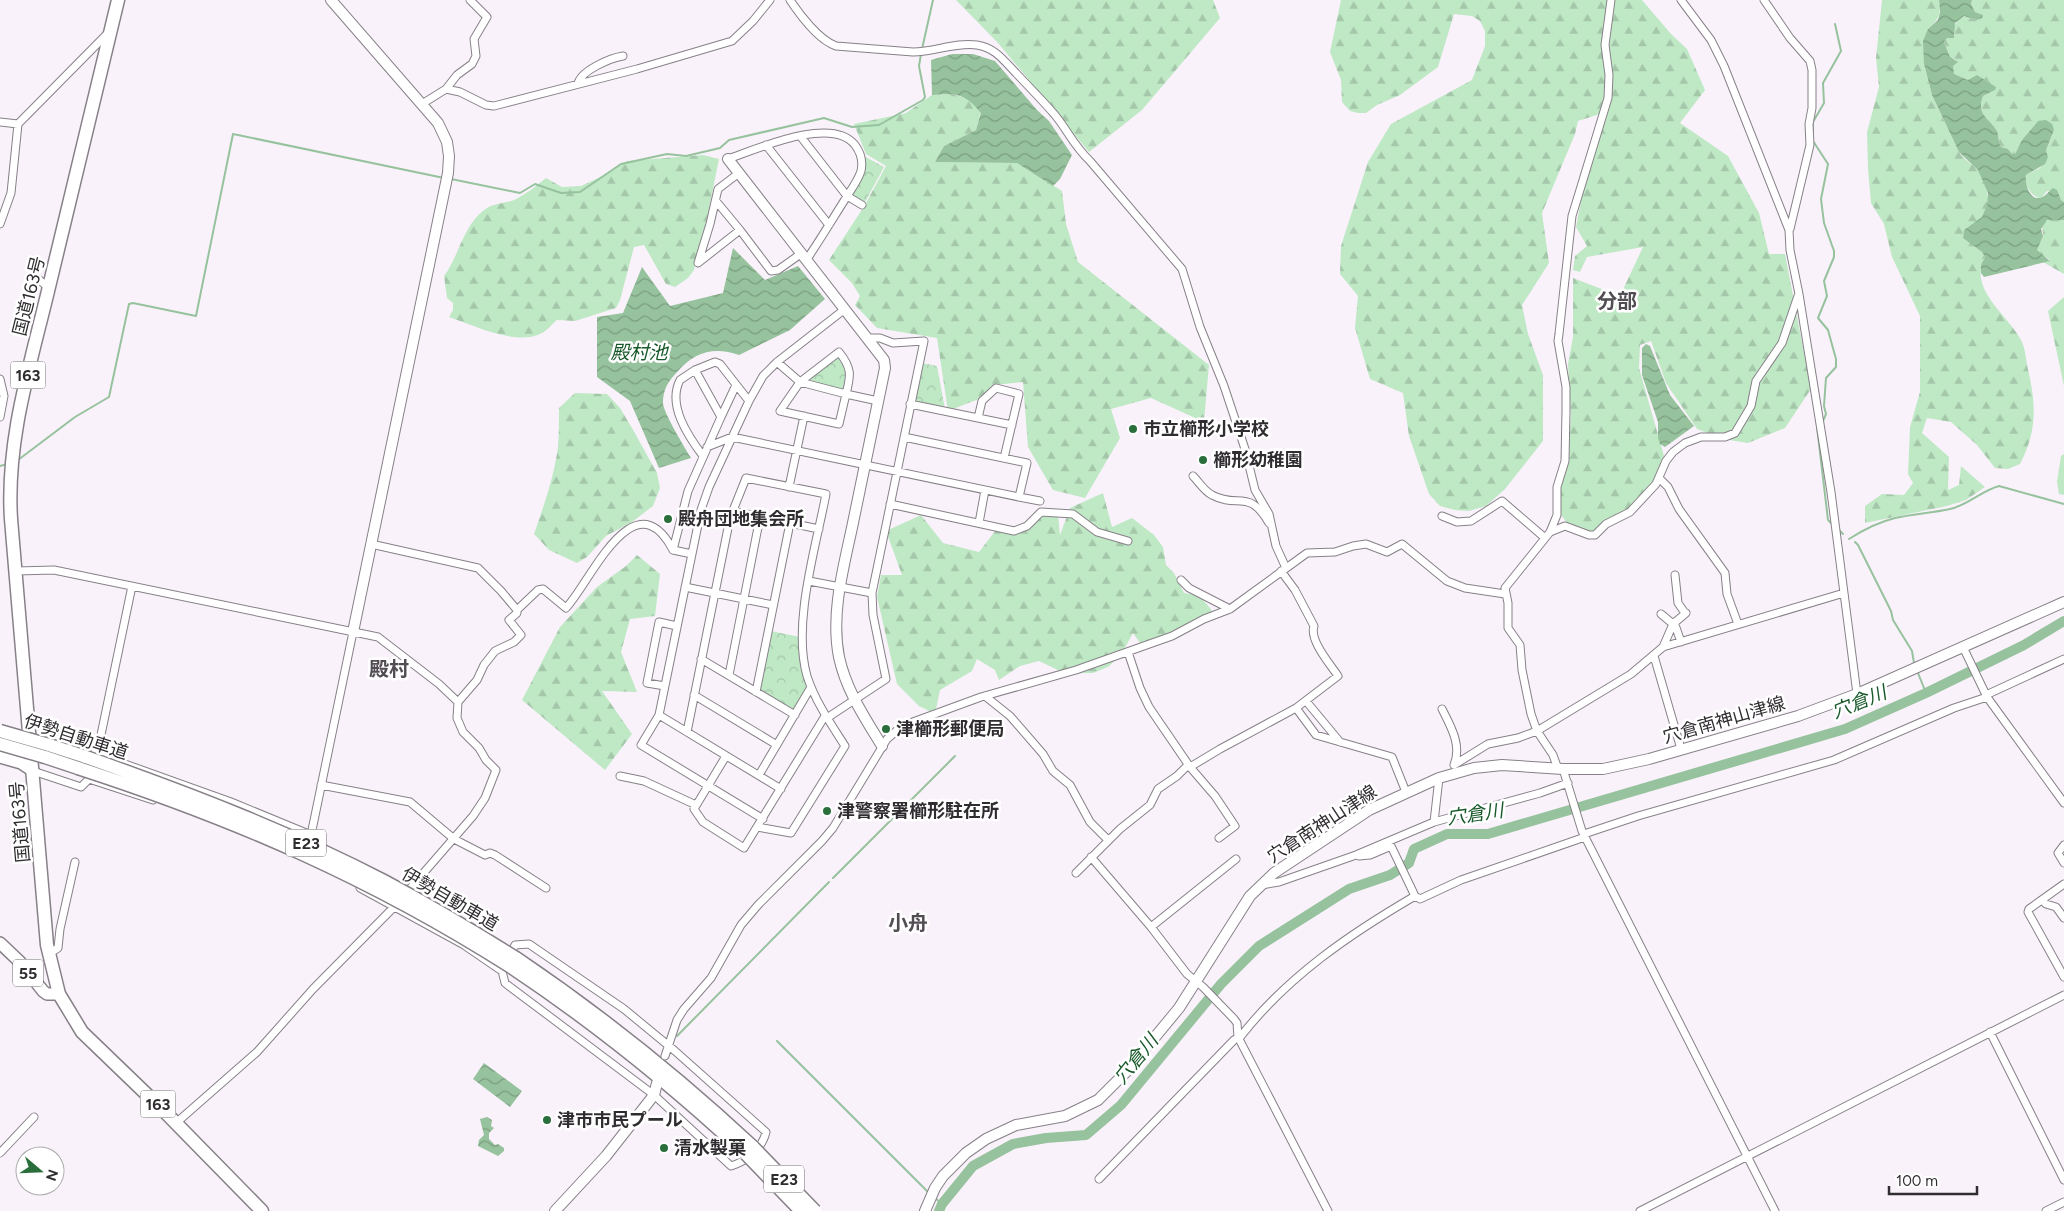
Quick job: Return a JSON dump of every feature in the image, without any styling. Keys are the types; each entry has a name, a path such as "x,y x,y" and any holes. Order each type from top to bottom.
{"highway":[{"name":"国道163号","path":"118,0 18,416 5,492 16,571 49,954 59,994 70,1015 87,1037 176,1123 262,1211"},
{"name":"伊勢自動車道","path":"0,731 49,745 80,762 156,794 234,823 326,863 441,924 509,965 564,991 636,1044 706,1103 750,1150 802,1211"},
{"name":"伊勢自動車道","path":"0,744 45,758 80,762"},
{"name":"伊勢自動車道","path":"750,1150 815,1211"}],"main road":[{"path":"0,757 22,763 33,771"},
{"name":"55","path":"0,943 20,962 43,991 47,994 59,994"}],"street":[{"path":"30,722 90,741 97,754 231,802 311,835 449,165 449,156 444,136 438,123 331,0"},
{"path":"422,104 446,89 457,75 475,60 474,39 487,17 470,0"},
{"path":"446,89 460,92 475,101 490,106 578,84 732,41 753,21 770,0"},
{"path":"790,0 804,19 828,42 836,46 919,52 950,46 980,46 999,55 1056,116 1077,148 1090,160 1182,269 1200,328 1224,386 1245,449 1255,490 1267,509 1283,570 1314,626 1314,637 1338,676 1296,708 1190,767 1186,767 1177,776 1158,788 1150,805 1108,840 1076,873"},
{"path":"1611,0 1605,45 1609,75 1608,98 1572,216 1558,341 1566,395 1565,461 1557,487 1557,515 1548,535 1505,588 1508,603 1508,628 1520,645 1528,703 1538,732 1569,785 1584,834 1776,1211"},
{"path":"1681,0 1711,40 1724,66 1789,230"},
{"path":"1764,0 1790,38 1810,61 1812,70 1812,108 1809,124 1810,144 1789,230 1790,250 1799,294 1831,492 1857,694"},
{"path":"0,224 11,193 18,124 112,29"},
{"path":"578,84 579,80 596,66 614,57 623,56"},
{"path":"0,122 18,124"},
{"path":"716,200 771,270 778,270 805,256 829,225 862,169 862,161 857,148 849,139 818,132 766,146 728,159 805,256 884,360 885,368 840,587 837,611 837,646 844,675 855,700 882,746"},
{"path":"801,137 847,196 862,205"},
{"path":"766,146 829,225"},
{"path":"740,173 718,189 698,263 740,230"},
{"path":"37,278 48,288"},
{"path":"1548,535 1565,526 1589,536 1595,535 1606,524 1630,512 1652,489 1666,461 1673,452 1685,443 1701,437 1725,437 1735,432 1751,406 1756,381 1782,343 1799,294"},
{"path":"763,818 641,745 659,715 704,500 748,401 763,376 777,362 845,309"},
{"path":"726,756 694,809 703,822 744,848 826,717 886,679 874,622 872,593 924,340 893,343 880,338 868,338"},
{"path":"839,352 850,370 846,394 839,424 780,411 800,382 839,352"},
{"path":"703,456 690,439 682,423 675,398 680,380 711,362 717,362 748,401"},
{"path":"777,362 800,382 878,401"},
{"path":"695,370 721,417"},
{"path":"0,379 4,396 0,417"},
{"path":"673,550 684,503 703,456 736,385"},
{"path":"978,418 982,401 996,388 1019,394 1004,458"},
{"path":"910,404 1012,425"},
{"path":"789,487 804,416"},
{"path":"707,447 732,437 1040,501"},
{"path":"904,437 1027,463 1019,497"},
{"path":"1193,476 1212,495 1225,499 1245,500 1254,504 1260,509 1272,528"},
{"path":"687,732 732,511 746,478 826,494 804,612 803,648 806,674 811,688 826,717 845,746 791,833 757,827"},
{"path":"1659,478 1668,488 1686,518 1725,573 1727,594 1738,624"},
{"path":"979,523 985,490"},
{"path":"1442,516 1457,522 1471,521 1502,502 1548,535"},
{"path":"890,504 1018,531 1027,526 1041,512 1070,513 1093,530 1128,541"},
{"path":"732,511 819,529"},
{"path":"728,674 760,517"},
{"path":"756,692 790,523"},
{"path":"176,1123 257,1052 313,989 394,907 454,839 485,798 496,770 486,760 479,748 463,732 457,718 458,702 472,686 484,665 495,651 514,642 521,635 509,620 517,610 538,590 543,589 566,608 572,602 600,557 617,538 632,528 642,526 654,528 663,535 673,550 692,554"},
{"path":"371,544 478,568 517,610"},
{"path":"666,1056 677,1020 711,978 741,925 833,828 882,746 890,735 902,726 985,696 1076,670 1172,636 1204,619 1230,609 1307,553 1335,552 1366,544 1387,552 1402,544 1447,581 1465,588 1505,594"},
{"path":"16,571 54,570 378,637 446,690 458,702"},
{"path":"1663,648 1673,623 1685,613 1678,603 1675,575"},
{"path":"1181,580 1189,588 1230,609"},
{"path":"809,581 872,593"},
{"path":"33,771 81,787 89,779 97,754 132,586"},
{"path":"685,587 773,605"},
{"path":"1434,822 1443,777 1454,765 1488,744 1538,732 1631,674 1663,648 1738,624 1844,594"},
{"name":"穴倉南神山津線","path":"925,1211 935,1188 947,1171 966,1153 986,1139 1016,1125 1065,1116 1098,1100 1127,1071 1199,984 1250,896 1260,885 1274,873 1360,815 1406,792 1443,777 1474,768 1491,765 1560,769 1603,769 1798,716 1857,694 1964,649 2064,602"},
{"path":"1661,614 1673,623 1681,642"},
{"path":"665,686 647,683 659,622 677,626"},
{"path":"1964,649 1986,696 2064,803"},
{"path":"1128,652 1140,688 1149,707 1190,767 1215,796 1235,826 1219,838"},
{"path":"1654,656 1681,749"},
{"path":"701,659 795,715"},
{"path":"1356,855 1370,855 1391,846 1414,895 1420,900 1461,880 1584,834 1638,816 1834,760 1986,696 2064,659"},
{"path":"759,775 811,688"},
{"path":"694,695 777,745"},
{"path":"985,696 1010,716 1043,754 1053,771 1070,785 1090,822 1108,840"},
{"path":"1306,701 1340,742"},
{"path":"1296,708 1316,735 1392,757 1406,792"},
{"path":"1442,709 1458,746 1454,765"},
{"path":"659,715 781,789"},
{"path":"620,776 644,781 696,805"},
{"path":"89,779 162,803 265,843 354,885 464,945 509,965"},
{"path":"1260,885 1279,882 1356,855 1434,822 1569,785"},
{"path":"321,786 410,802 454,839 485,855 495,854 546,888"},
{"path":"2064,845 2058,853 2064,863"},
{"path":"1091,856 1199,984 1237,1023 1238,1037 1328,1211"},
{"path":"1151,927 1236,859"},
{"path":"49,954 58,948 60,930 75,862"},
{"path":"2064,884 2029,909 2028,912 2064,977"},
{"path":"1099,1179 1303,971 1347,938 1414,895"},
{"path":"2042,900 2056,907 2064,918"},
{"path":"528,944 624,1010 766,1132 763,1143 743,1163 731,1166 654,1095 504,983 509,965 515,945 528,944"},
{"path":"1640,1211 2064,995"},
{"path":"1990,1032 2064,1180"},
{"path":"556,1211 606,1156 654,1095 657,1083"},
{"path":"0,1153 34,1118"},
{"path":"2046,1211 2064,1202"}],"green space":[{"path":"956,0 1213,0 1220,18 1142,110 1089,152 998,43"},
{"path":"1341,0 1642,0 1671,34 1687,49 1705,90 1680,123 1728,156 1759,213 1769,254 1785,254 1811,389 1785,428 1748,443 1723,439 1697,429 1666,383 1651,341 1640,345 1639,368 1664,456 1654,482 1629,511 1594,532 1567,523 1561,515 1560,490 1567,465 1571,417 1568,364 1573,337 1573,278 1620,296 1643,247 1587,257 1580,272 1573,270 1575,256 1587,246 1576,227 1584,185 1607,116 1600,114 1578,121 1575,134 1542,213 1549,263 1522,305 1528,334 1543,375 1543,441 1505,489 1486,506 1469,511 1440,506 1429,494 1409,436 1403,393 1370,379 1355,328 1358,296 1340,274 1341,246 1368,162 1391,124 1472,80 1485,46 1485,31 1480,21 1472,16 1454,14 1438,67 1400,95 1377,105 1366,113 1358,113 1350,111 1342,102 1341,80 1330,52"},
{"path":"1882,0 1939,0 1940,9 1938,16 1928,29 1924,64 1932,95 1959,152 1979,171 1988,199 1983,216 1964,230 1963,238 1982,252 1985,257 1981,269 1981,280 1985,291 2022,342 2032,392 2034,416 2030,439 2020,464 2008,469 1995,468 1977,445 1951,422 1927,418 1922,433 1949,457 1948,490 1959,485 1961,466 1985,487 1966,500 1947,506 1865,523 1865,506 1882,494 1904,495 1913,483 1908,474 1910,427 1920,392 1920,316 1892,257 1884,224 1871,203 1867,132 1879,87 1876,58"},
{"path":"1972,0 2064,0 2064,202 2057,191 2047,191 2039,198 2030,192 2026,182 2026,175 2040,168 2048,157 2046,150 2054,130 2038,121 2022,140 2015,154 2012,154 2008,149 2001,147 1997,131 1982,113 1981,103 1983,96 1995,90 1987,81 1968,80 1953,74 1953,66 1956,60 1950,57 1944,42 1946,38 1955,35 1955,24 1964,16 1976,20 1982,15 1975,12 1971,4"},
{"path":"951,94 969,99 981,112 976,130 944,146 935,162 1017,163 1062,191 1066,224 1078,262 1209,365 1204,422 1151,398 1111,409 1120,438 1085,498 1053,490 1028,447 1023,382 995,385 979,399 948,411 937,338 877,328 855,305 860,296 852,283 829,260 865,205 886,166 866,154 854,124 906,113 932,95"},
{"path":"703,155 719,159 705,228 694,270 688,278 675,287 666,284 644,245 634,247 620,300 616,308 575,321 557,320 542,333 532,337 521,338 495,333 449,317 453,310 453,303 447,298 444,276 471,224 487,208 518,198 546,178 562,187 581,186 607,174 627,161"},
{"path":"864,156 884,167 864,204 852,194 864,168"},
{"path":"2048,220 2064,220 2064,274 2043,262 2050,261 2037,250 2043,235 2043,224"},
{"path":"2064,297 2064,386 2048,311"},
{"path":"839,357 847,370 845,389 807,380"},
{"path":"922,363 937,366 945,409 914,401"},
{"path":"575,393 607,394 620,408 657,473 660,488 653,506 632,522 606,536 587,557 577,563 549,550 534,534 554,469 558,442 559,408"},
{"path":"2064,454 2064,495 2059,494 2057,482 2061,456"},
{"path":"1103,493 1112,527 1132,518 1154,535 1163,547 1166,565 1174,573 1184,593 1202,599 1214,614 1186,633 1163,644 1140,643 1133,633 1121,655 1108,667 1093,673 1064,673 1039,661 1020,666 999,680 995,670 977,659 972,671 940,690 935,714 919,706 897,684 877,597 881,575 902,575 886,531 921,515 943,543 979,552 996,530 1014,534 1021,533 1029,528 1038,518 1046,514 1058,515 1060,535 1070,508"},
{"path":"637,555 660,574 655,616 630,619 621,652 637,692 602,691 632,734 605,770 522,700 560,627 597,587 626,566"},
{"path":"771,631 800,637 808,687 795,709 792,710 761,692 760,689"}],"water":[{"path":"1939,0 1972,0 1971,4 1975,12 1983,15 1982,18 1976,20 1964,16 1955,23 1954,38 1947,38 1944,42 1950,57 1958,62 1953,66 1954,74 1968,80 1977,75 1996,87 1995,90 1983,96 1981,108 1984,116 1997,131 2001,147 2015,154 2022,140 2038,121 2046,120 2052,124 2054,130 2046,150 2048,157 2045,164 2026,175 2028,190 2032,196 2041,198 2053,188 2057,190 2061,200 2064,202 2064,220 2047,220 2041,229 2043,236 2037,250 2050,261 1984,277 1981,273 1981,265 1985,257 1982,252 1963,238 1964,230 1982,217 1987,205 1988,193 1978,170 1959,152 1932,95 1924,64 1923,41 1928,29 1938,20 1940,12"},
{"path":"952,54 973,54 995,61 1037,110 1049,121 1072,155 1060,179 1053,186 1017,163 935,162 944,146 976,130 981,113 970,101 960,96 948,94 932,95 931,60"},
{"name":"殿村池","path":"733,248 765,280 798,266 825,299 790,330 739,355 730,352 713,351 697,355 684,365 667,386 663,403 670,422 691,458 659,468 630,401 597,377 597,317 623,313 642,267 670,306 723,293"},
{"path":"1646,344 1650,346 1670,395 1694,426 1665,447 1660,444 1658,438 1658,422 1642,375 1642,348"},
{"path":"484,1063 522,1091 510,1107 473,1079"},
{"path":"487,1117 492,1120 491,1126 494,1128 489,1133 489,1139 495,1145 498,1144 504,1148 504,1151 498,1156 478,1146 479,1140 484,1135 480,1119"}],"waterway":[{"path":"922,49 933,0"},
{"path":"1823,421 1826,414 1824,406 1826,378 1836,367 1836,359 1828,330 1818,318 1827,296 1824,281 1834,257 1834,251 1824,223 1821,199 1828,164 1813,141 1813,122 1824,103 1823,83 1841,51 1835,24"},
{"path":"451,179 520,193 535,184 561,193 580,192 621,164 667,154 686,156 720,148 729,140 824,118 852,127 879,125 923,100 925,97 919,66 921,54"},
{"path":"18,460 75,417 109,397 129,304 133,303 196,316 233,134 444,178"},
{"path":"1817,427 1828,520 1831,523"},
{"path":"0,466 7,464"},
{"path":"1849,539 1860,532 1889,520 1957,507 1999,486 2064,504"},
{"path":"1838,529 1843,534"},
{"path":"1855,542 1891,611 1893,620 1912,651 1914,663"},
{"name":"穴倉川","path":"939,1211 942,1204 973,1166 1013,1144 1046,1138 1086,1135 1121,1105 1221,984 1259,946 1349,889 1390,875 1409,863 1414,849 1447,834 1488,834 1845,729 1926,693 2024,645 2064,621"},
{"path":"1918,673 1926,693"},
{"path":"833,878 955,756"},
{"path":"677,1036 829,882"},
{"path":"777,1041 927,1191"},
{"path":"935,1198 942,1204"}],"place":[{"name":"市立櫛形小学校","path":"1133,429"},
{"name":"櫛形幼稚園","path":"1203,460"},
{"name":"殿舟団地集会所","path":"668,519"},
{"name":"津櫛形郵便局","path":"886,729"},
{"name":"津警察署櫛形駐在所","path":"827,811"},
{"name":"津市市民プール","path":"547,1120"},
{"name":"清水製菓","path":"664,1148"}],"district":[{"name":"分部","path":"1617,301"},
{"name":"殿村","path":"389,669"},
{"name":"小舟","path":"908,923"}]}
